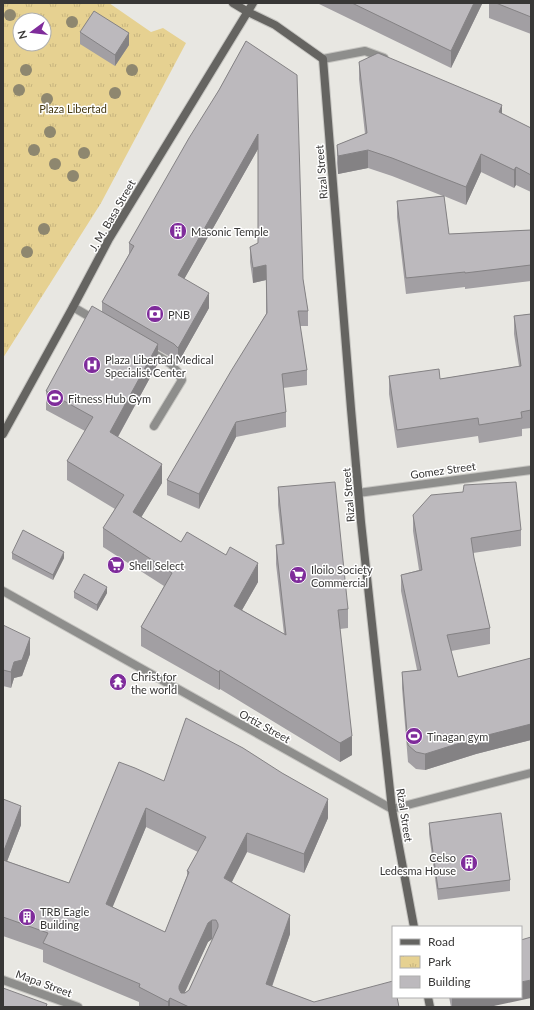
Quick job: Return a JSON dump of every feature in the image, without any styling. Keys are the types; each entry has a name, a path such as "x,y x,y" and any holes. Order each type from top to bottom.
{"main road":[{"path":"233,3 275,25 323,59"},
{"name":"J. M. Basa Street","path":"3,434 109,239 253,3"},
{"name":"Rizal Street","path":"323,59 358,493 392,809 414,926"}],"street":[{"path":"323,59 365,51 391,61"},
{"path":"73,307 106,326"},
{"path":"145,349 172,364 178,371 182,380 154,426"},
{"name":"Gomez Street","path":"358,493 531,470"},
{"name":"Ortiz Street","path":"3,591 392,809"},
{"path":"392,809 531,774"},
{"name":"Mapa Street","path":"3,980 78,1007"}],"green space":[{"name":"Plaza Libertad","path":"3,3 109,3 151,32 163,28 186,43 101,203 3,358"}],"building":[{"path":"352,3 474,3 451,51"},
{"path":"496,3 531,3 531,17"},
{"path":"94,11 129,33 115,55 80,32"},
{"path":"246,41 297,75 303,279 308,311 298,311 307,370 282,374 286,412 236,422 199,494 167,480 267,313 266,265 253,268 250,247 258,243 258,134 178,275 209,293 178,348 174,344 102,302 134,246 129,243"},
{"path":"378,53 502,105 499,112 531,128 531,175 516,167 514,170 481,154 466,187 368,150 338,156 337,145 367,133 359,62"},
{"path":"444,196 449,234 531,230 531,265 406,278 397,201"},
{"path":"92,306 158,344 110,432 162,464 133,512 181,542 187,532 226,555 230,547 258,563 234,606 286,635 276,545 284,544 278,487 335,482 348,609 338,610 352,736 340,743 220,670 219,672 141,627 172,573 103,528 124,495 67,461 93,417 46,391"},
{"path":"531,314 531,410 521,412 522,418 479,425 478,418 397,430 389,376 439,369 440,379 521,366 514,316"},
{"path":"516,482 521,530 471,538 490,628 447,635 458,677 531,658 531,724 476,738 425,754 416,752 408,745 402,672 421,670 401,575 422,570 413,515 431,495 463,492 464,485"},
{"path":"23,530 64,552 53,575 12,553"},
{"path":"84,574 107,587 97,605 74,592"},
{"path":"3,625 30,638 22,660 14,662 11,672 3,670"},
{"path":"186,718 243,748 282,773 328,799 304,854 247,833 224,878 290,915 266,984 314,1002 392,981 392,998 397,998 399,1007 189,1007 170,998 168,1002 139,987 140,984 43,943 48,933 3,917 3,860 69,883 119,762 164,781","holes":["146,808 206,837 187,871 189,872 165,932 106,904","212,920 216,920 218,927 189,990 185,993 181,993 179,986 208,923"]},
{"path":"3,799 21,806 3,853"},
{"name":"Celso Ledesma House","path":"501,813 510,880 438,889 429,823"},
{"path":"531,937 531,980 522,982 522,940"},
{"path":"3,988 47,1004 46,1007 3,1007"}],"place":[{"name":"Masonic Temple","path":"178,231"},
{"name":"PNB","path":"155,314"},
{"name":"Plaza Libertad Medical Specialist Center","path":"92,365"},
{"name":"Fitness Hub Gym","path":"55,398"},
{"name":"Shell Select","path":"116,565"},
{"name":"Iloilo Society Commercial","path":"298,575"},
{"name":"Christ for the world","path":"118,682"},
{"name":"Tinagan gym","path":"414,736"},
{"name":"Celso Ledesma House","path":"469,863"},
{"name":"TRB Eagle Building","path":"27,917"}]}
